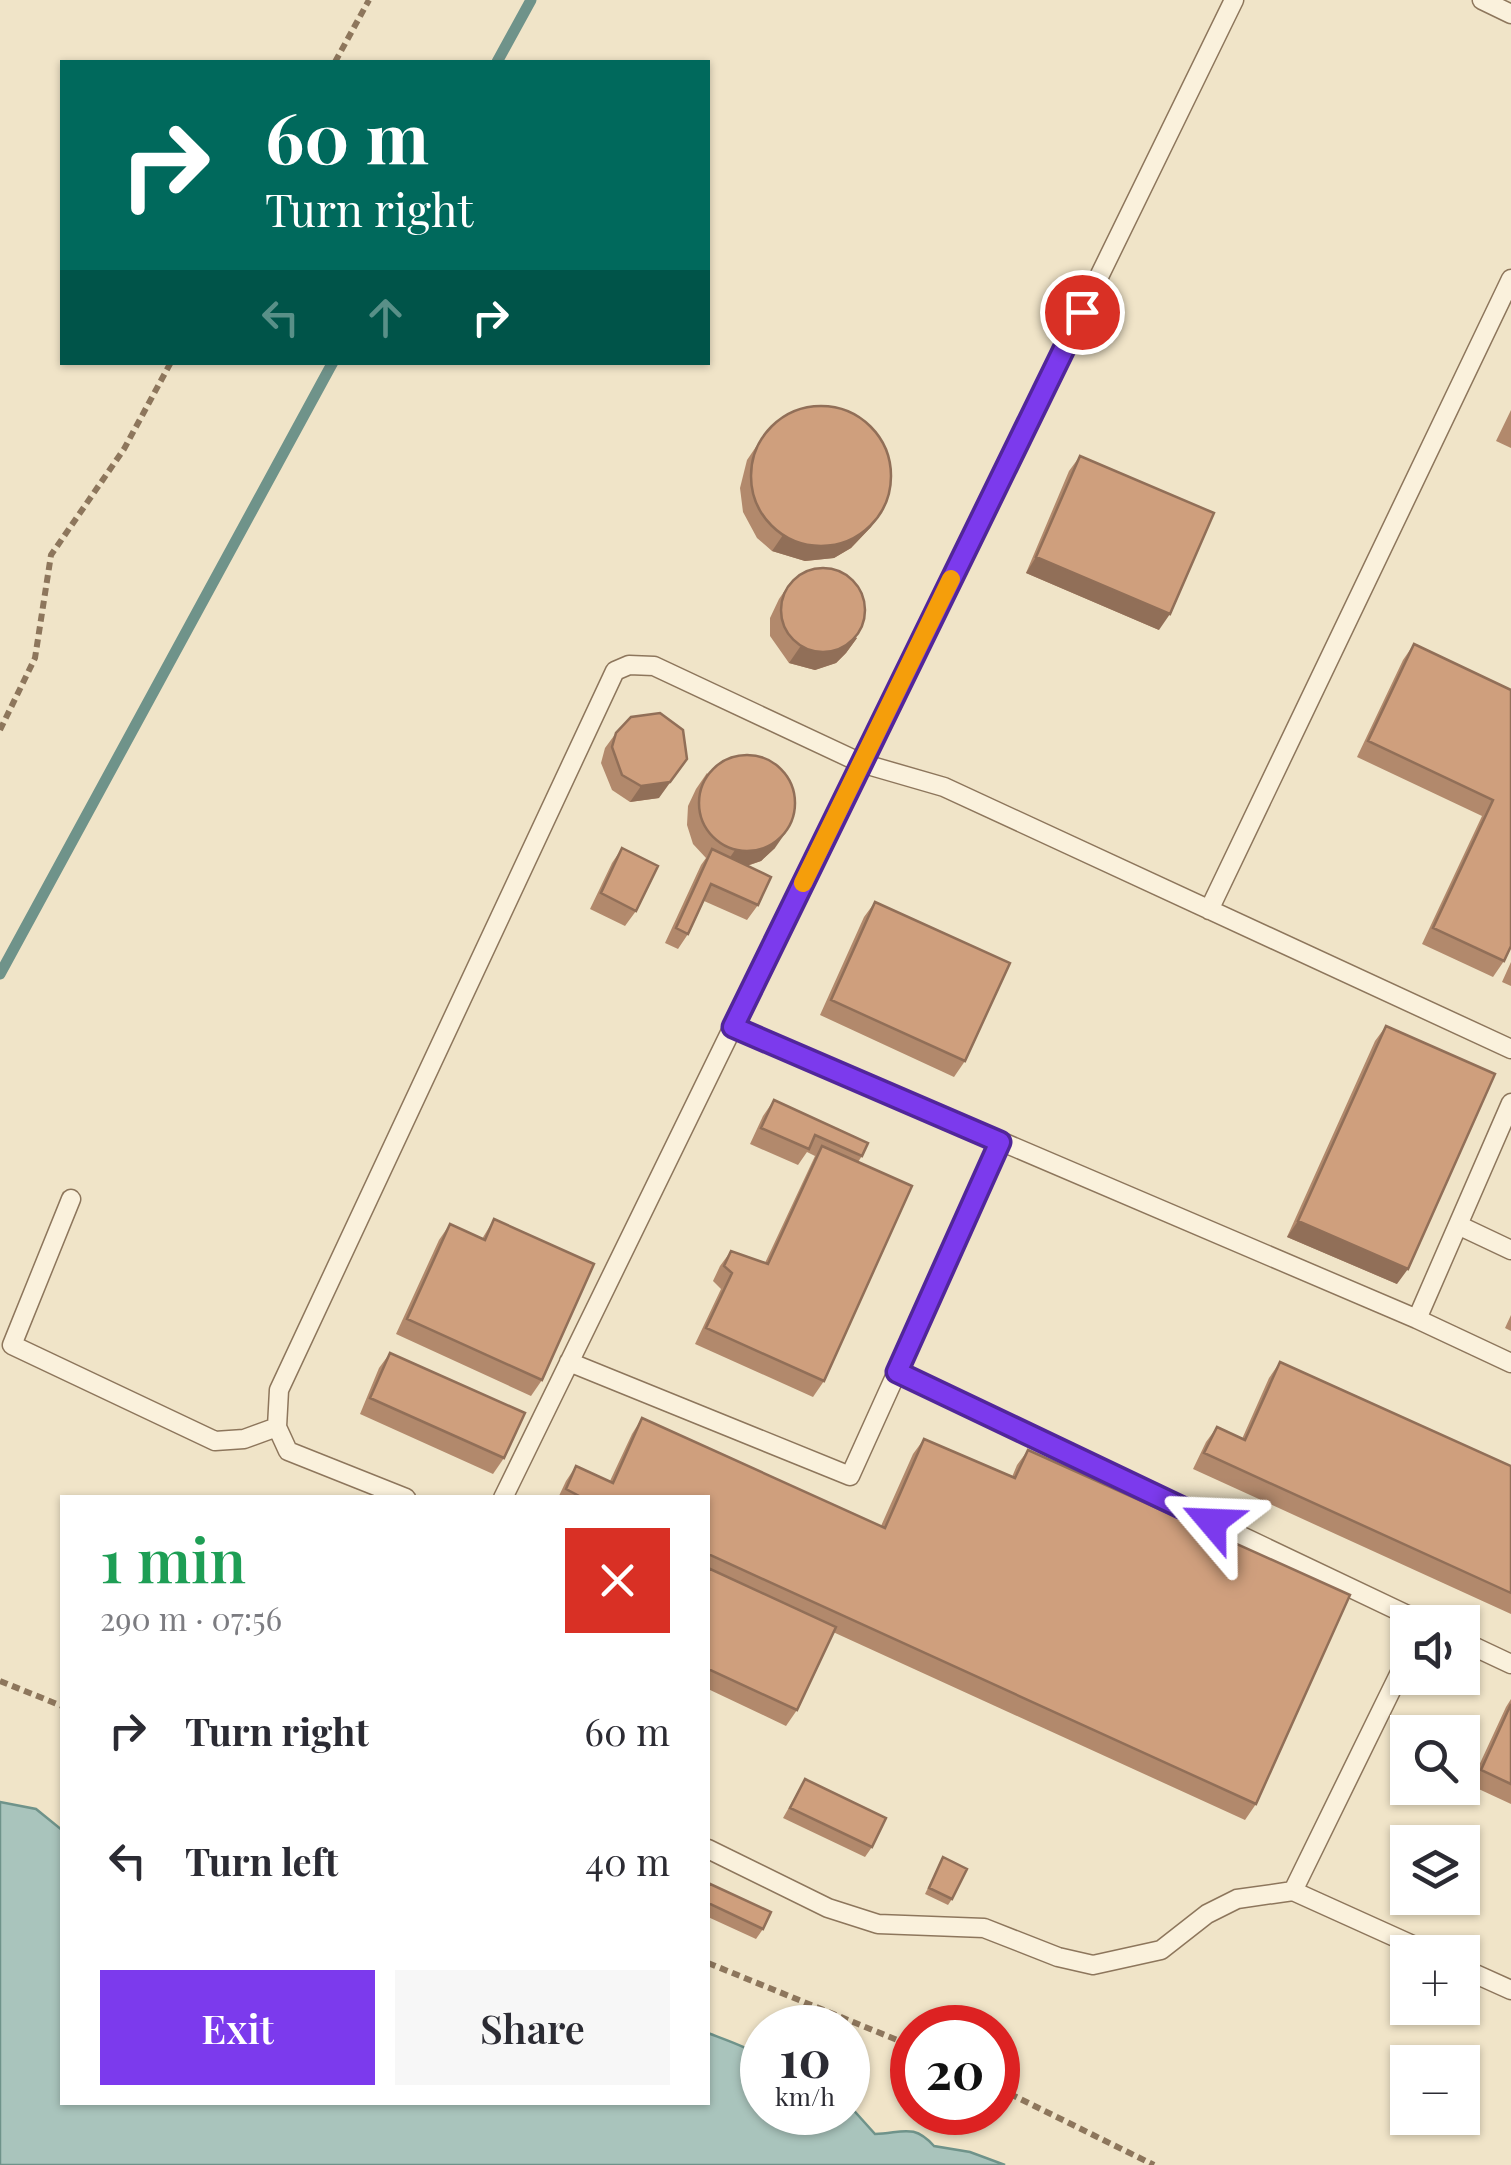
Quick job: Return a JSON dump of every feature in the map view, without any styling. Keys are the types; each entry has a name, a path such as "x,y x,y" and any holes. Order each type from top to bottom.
{"lane":[{"path":"504,1495 1234,0"},
{"path":"1482,0 1511,14"},
{"path":"1210,910 1511,279"},
{"path":"398,1495 288,1451 277,1427 279,1390 616,672 629,665 654,666 862,763 944,787 1511,1050"},
{"path":"733,1027 1511,1363"},
{"path":"1417,1320 1511,1103"},
{"path":"569,1362 850,1476 1000,1142"},
{"path":"71,1199 12,1345 215,1440 244,1439 277,1427"},
{"path":"1458,1225 1511,1250"},
{"path":"897,1372 1390,1607"},
{"path":"1480,1650 1511,1664"},
{"path":"1293,1891 1390,1693"},
{"path":"710,1850 828,1908 878,1924 984,1928 1058,1957 1092,1965 1136,1959 1161,1950 1206,1914 1237,1900 1293,1891 1390,1935"},
{"path":"1480,1976 1511,1990"}],"path":[{"path":"336,60 369,0"},
{"path":"0,730 34,658 51,555 124,449 169,365"},
{"path":"0,1681 60,1705"},
{"path":"710,1964 890,2037"},
{"path":"1020,2099 1154,2165"}],"water":[{"path":"0,1802 36,1809 60,1828 60,2105 710,2105 710,2034 740,2046 740,2135 870,2135 870,2128 875,2134 921,2135 934,2146 970,2152 1005,2165 0,2165"}],"building":[{"path":"821,406 848,412 870,427 885,449 891,476 885,503 870,525 848,540 821,546 794,540 772,525 757,503 751,476 757,449 772,427 794,412"},
{"path":"1080,456 1214,513 1170,614 1036,557"},
{"path":"815,568 831,568 847,575 858,586 865,610 862,626 853,640 831,652 815,652 799,645 788,634 781,618 781,602 788,586 799,575"},
{"path":"1414,644 1511,690 1511,946 1504,961 1433,928 1493,800 1368,741"},
{"path":"660,713 683,730 687,759 670,782 641,786 622,775 612,747 616,733 631,717"},
{"path":"747,755 765,758 781,769 792,785 792,821 781,837 765,848 747,851 729,848 713,837 702,821 699,803 702,785 713,769 729,758"},
{"path":"622,848 658,866 636,911 601,893"},
{"path":"712,849 771,877 758,905 711,884 688,934 676,928"},
{"path":"875,902 1010,963 965,1061 831,1000"},
{"path":"1386,1026 1495,1074 1408,1269 1298,1221"},
{"path":"774,1100 868,1143 862,1156 815,1135 809,1149 761,1128"},
{"path":"822,1146 912,1186 824,1381 706,1328 732,1273 724,1266 731,1251 768,1264"},
{"path":"494,1219 594,1264 542,1380 407,1319 450,1224 485,1240"},
{"path":"390,1353 525,1413 504,1458 370,1398"},
{"path":"1280,1362 1511,1466 1511,1593 1204,1453 1217,1427 1245,1440"},
{"path":"642,1418 885,1528 924,1439 1015,1478 1028,1450 1350,1595 1256,1804 710,1555 710,1495 577,1495 566,1489 576,1466 613,1483"},
{"path":"710,1569 836,1627 797,1710 710,1670"},
{"path":"1511,1704 1511,1784 1481,1770"},
{"path":"805,1779 886,1818 872,1847 790,1808"},
{"path":"943,1857 967,1869 952,1899 929,1888"},
{"path":"710,1884 771,1912 763,1929 710,1904"}],"waterway":[{"path":"498,60 531,0"},
{"path":"0,974 331,365"}],"slow traffic":[{"path":"803,883 951,579"}],"route":[{"path":"1082,312 733,1027 1000,1142 897,1372 1212,1522"}]}
